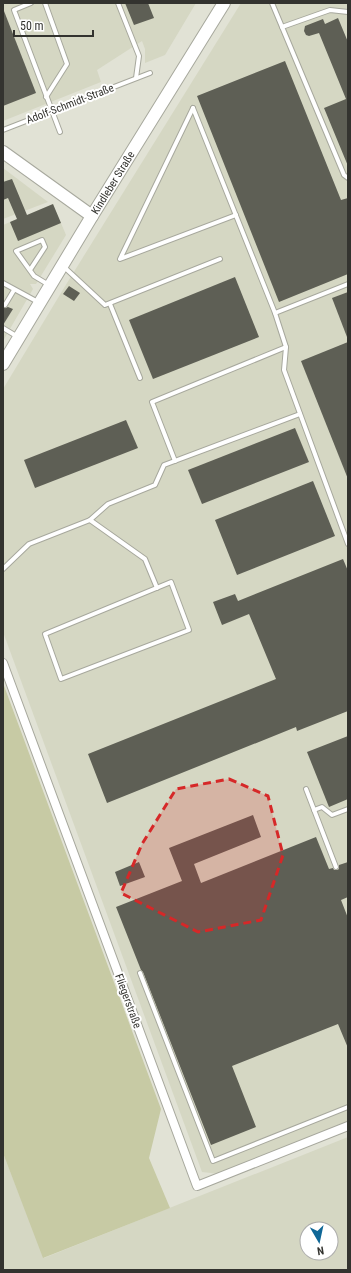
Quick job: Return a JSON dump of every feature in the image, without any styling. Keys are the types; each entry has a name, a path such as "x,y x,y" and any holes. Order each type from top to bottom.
{"main road":[{"name":"Kindleber Straße","path":"3,364 92,216 224,3"},
{"path":"3,152 92,216"}],"street":[{"name":"Fliegerstraße","path":"3,663 197,1186 348,1126"}],"lane":[{"path":"31,3 14,10 60,132"},
{"path":"45,3 67,64 46,97"},
{"path":"118,3 136,45 139,56 136,78"},
{"path":"272,3 344,175 348,178"},
{"path":"282,28 330,10 348,12"},
{"name":"Adolf-Schmidt-Straße","path":"3,130 150,72"},
{"path":"236,215 120,259 193,108 275,312 286,347 284,370 348,544"},
{"path":"30,270 46,246 42,240 16,251 34,276 51,286"},
{"path":"63,266 106,305 220,259"},
{"path":"3,283 40,304"},
{"path":"275,312 348,284"},
{"path":"5,305 14,290"},
{"path":"110,304 140,378"},
{"path":"3,328 20,337"},
{"path":"175,461 152,402 286,347"},
{"path":"3,570 29,544 90,520 108,504 155,485 164,465 300,414"},
{"path":"90,520 145,559 157,588"},
{"path":"171,582 189,630 61,679 44,634 157,588 171,582"},
{"path":"306,788 336,866"},
{"path":"314,810 322,807 332,814 348,809"},
{"path":"140,973 213,1161 348,1107"}],"highlighted area":[{"path":"229,779 268,796 283,855 261,920 198,932 121,893 142,844 176,789"}],"shaded area":[{"path":"3,3 196,3 165,55 145,63 145,49 142,41 97,70 101,82 3,121"},
{"path":"241,3 348,3 348,1122 220,1174 202,1172 3,632 3,389"},
{"path":"3,168 48,202 3,219"},
{"path":"53,204 66,235 36,284 30,284 33,289 3,341 3,225"},
{"path":"348,1137 348,1270 3,1270 3,1153 44,1258"}],"green space":[{"path":"3,683 161,1109 149,1158 170,1208 43,1258 3,1153"}],"building":[{"path":"125,3 148,3 154,18 134,25"},
{"path":"4,11 36,93 3,106 3,12"},
{"path":"338,18 348,42 348,166 324,108 346,99 319,33 309,36 306,35 304,31 305,26 323,19 325,24"},
{"path":"285,61 341,200 348,198 348,274 279,302 197,96"},
{"path":"12,179 27,215 53,204 61,223 18,241 10,222 17,219 8,198 3,200 3,182"},
{"path":"235,277 259,337 153,379 129,320"},
{"path":"69,286 80,293 74,301 63,294"},
{"path":"348,292 348,336 347,337 332,298"},
{"path":"8,307 13,309 3,325 3,308"},
{"path":"348,342 348,479 301,361"},
{"path":"126,420 138,448 35,488 24,460"},
{"path":"295,428 309,462 202,504 188,470"},
{"path":"313,481 335,536 237,575 215,520"},
{"path":"343,559 348,571 348,711 297,731 296,727 107,803 88,754 276,679 249,614 222,625 213,602 235,594 238,601"},
{"path":"348,736 348,799 329,807 307,752"},
{"path":"253,815 261,837 194,864 201,883 316,837 329,869 333,868 334,870 337,870 339,869 339,865 348,862 348,897 341,900 348,918 348,1048 338,1024 232,1066 256,1127 211,1145 116,907 182,881 169,848"},
{"path":"139,862 145,877 120,886 115,872"}]}
